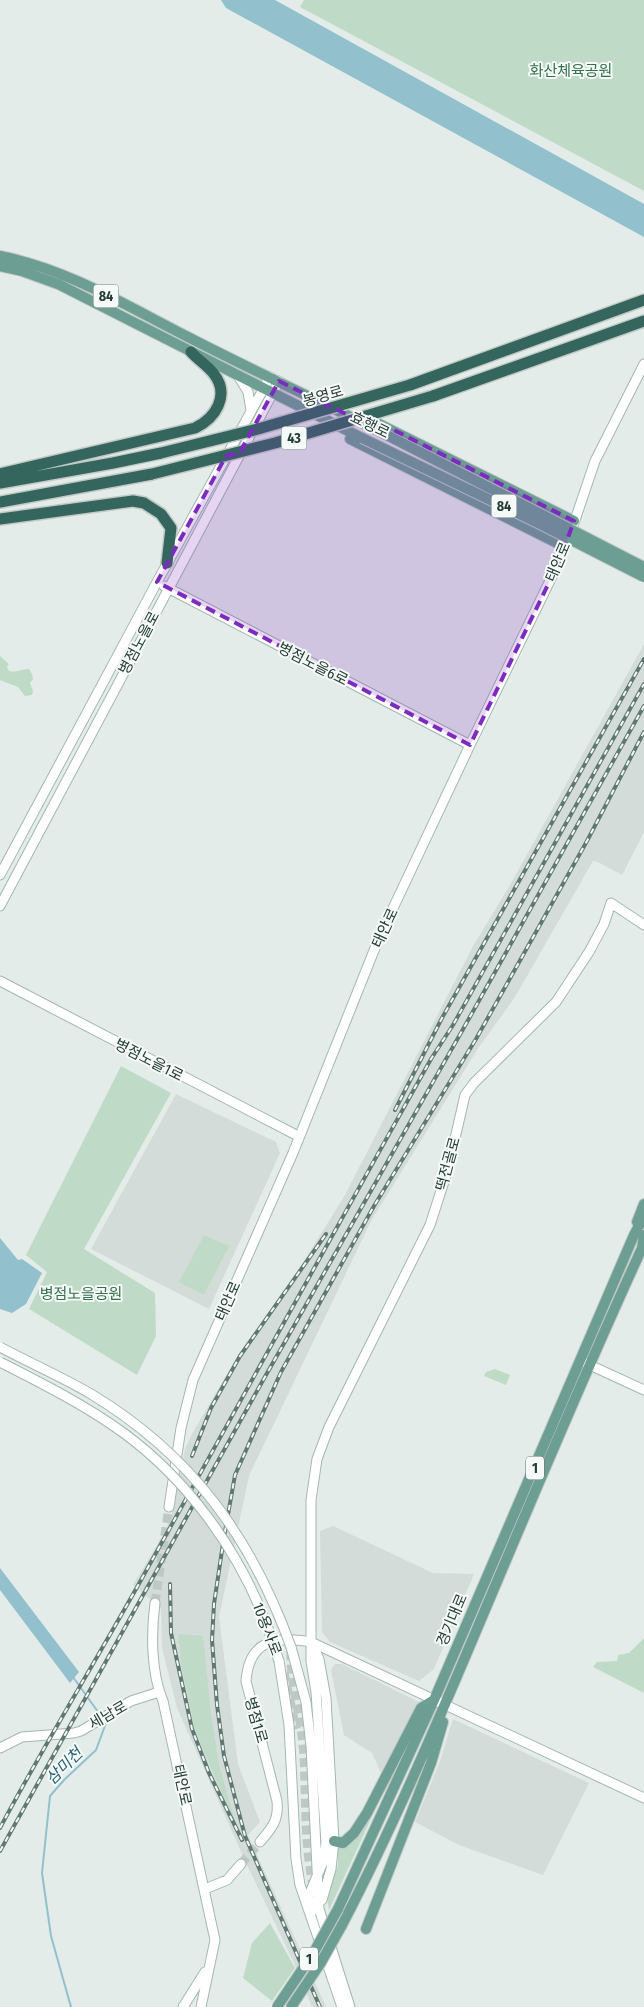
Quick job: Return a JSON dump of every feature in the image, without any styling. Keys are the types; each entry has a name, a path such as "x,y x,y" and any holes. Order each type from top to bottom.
{"highway":[{"name":"봉영로","path":"0,483 113,463 275,425 410,385 644,300"},
{"name":"43","path":"0,502 152,474 275,444 433,396 644,321"},
{"path":"0,474 195,428 204,424 218,408 220,388 215,375 191,352"},
{"path":"0,519 123,502 144,503 160,514 171,528 167,563"}],"main road":[{"name":"효행로","path":"1,263 24,262 55,271 314,398 644,567"},
{"name":"효행로","path":"1,263 58,284 362,438 540,524 644,577"},
{"path":"314,398 331,401 384,425 574,522"},
{"path":"317,415 328,427 565,547"},
{"name":"경기대로","path":"277,2007 314,1952 338,1909 585,1363 643,1246 636,1225 644,1204"},
{"name":"경기대로","path":"291,2007 320,1964 377,1857 445,1705 639,1235 644,1216"},
{"path":"334,1842 343,1842 354,1833 367,1813 421,1708 434,1700"},
{"path":"366,1929 431,1763 445,1717 445,1705"}],"street":[{"name":"태안로","path":"169,1507 181,1428 193,1380 292,1153 380,938 470,745 536,612 565,547 595,461 644,364"},
{"path":"237,374 248,392 249,412 257,420"},
{"name":"병점노을로","path":"0,875 249,412 275,379"},
{"name":"병점노을로","path":"0,906 257,420 268,390"},
{"path":"176,547 182,554 186,554"},
{"name":"병점노을6로","path":"156,582 470,745"},
{"path":"139,615 144,614 151,621"},
{"path":"78,729 80,735 84,738 89,737"},
{"path":"38,804 48,807 50,812"},
{"name":"떡전골로","path":"310,1914 309,1894 323,1862 326,1843 318,1716 311,1661 311,1500 317,1459 329,1427 430,1225 448,1168 465,1095 474,1083 556,1002 589,952 602,928 611,903 644,925"},
{"name":"병점노을1로","path":"0,981 298,1136"},
{"name":"10용사로","path":"0,1347 66,1380 131,1421 180,1463 209,1495 247,1549 275,1605 291,1647 307,1712 319,1909 322,1920"},
{"name":"10용사로","path":"0,1362 74,1401 140,1445 191,1496 211,1522 234,1558 264,1618 279,1661 291,1741 296,1859 300,1885 342,2007"},
{"path":"585,1363 644,1390"},
{"name":"태안로","path":"155,1603 152,1630 159,1692 163,1701 215,1940 209,1965"},
{"name":"병점1로","path":"260,1842 273,1828 277,1820 277,1801 247,1691 247,1669 262,1646 276,1640 291,1639 311,1642 445,1705"},
{"path":"311,1642 319,1659 326,1698 334,1842 331,1869 322,1899 322,1920 350,2007"},
{"name":"세남로","path":"0,1748 22,1737 74,1733 88,1727 131,1701 159,1692"},
{"path":"445,1705 644,1798"},
{"path":"205,1889 227,1880 242,1864"},
{"path":"184,2007 209,1965"},
{"path":"202,2007 209,1965"}],"highlighted area":[{"path":"279,381 358,420 366,417 384,425 574,521 559,562 470,745 157,582 226,456 240,452"}],"shaded area":[{"path":"644,644 644,831 640,840 622,875 593,861 515,997 477,1050 371,1221 249,1476 219,1617 238,1764 260,1822 248,1835 326,2007 312,2007 294,1963 247,1865 177,1708 162,1648 161,1609 133,1585 166,1530 173,1510 185,1449 193,1432 234,1362 296,1274 345,1195 473,946 510,885"},
{"path":"176,1094 276,1142 280,1153 209,1309 91,1249"},
{"path":"333,1526 433,1573 474,1574 434,1669 419,1681 330,1642 322,1632 320,1531"},
{"path":"335,1664 342,1664 421,1703 382,1775 372,1753 344,1735 331,1670"},
{"path":"453,1719 589,1783 543,1875 459,1845 415,1822 439,1764"}],"green space":[{"name":"화산체육공원","path":"304,0 644,0 644,191 300,7"},
{"path":"0,656 9,664 7,667 9,671 29,669 33,679 30,683 33,691 32,695 25,696 18,687 0,680"},
{"name":"병점노을공원","path":"121,1066 171,1093 84,1249 155,1293 156,1336 137,1375 29,1309 47,1272 26,1255"},
{"path":"204,1235 229,1246 204,1295 179,1282"},
{"path":"495,1369 510,1375 506,1385 484,1376 486,1372"},
{"path":"178,1634 203,1636 211,1714 219,1765 238,1831 195,1730 182,1670"},
{"path":"644,1638 644,1693 593,1667 597,1662 617,1661 618,1655 629,1653"},
{"path":"377,1806 329,1910 327,1897 338,1865 338,1848 350,1844"},
{"path":"270,1923 295,1968 272,2001 243,1978 252,1943"}],"water":[{"path":"221,0 275,0 644,204 644,237 226,8"},
{"path":"0,1238 18,1260 22,1259 42,1273 26,1304 12,1313 0,1309"},
{"path":"0,1568 79,1672 70,1683 0,1590"}],"waterway":[{"name":"삼미천","path":"73,1677 101,1716"},
{"name":"삼미천","path":"71,2007 51,1936 42,1873 50,1796 96,1750 106,1723 103,1720"}],"tunnel":[{"path":"155,1603 169,1507"},
{"path":"291,1651 292,1674 302,1731 308,1853 314,1889"},
{"path":"284,1673 296,1729"},
{"path":"241,1864 260,1842"},
{"path":"312,1903 321,1934"}],"railway":[{"path":"395,1110 442,1018 644,659"},
{"path":"0,1828 136,1589 431,1059 453,1025 644,684"},
{"path":"0,1851 266,1375 644,706"},
{"path":"320,2007 245,1836 224,1756 217,1705 212,1640 214,1604 235,1475 281,1372 374,1206 476,1039 587,841 644,732"},
{"path":"192,1456 211,1408 240,1356 326,1234"},
{"path":"170,1584 171,1633 192,1729 209,1773 242,1840"}]}
